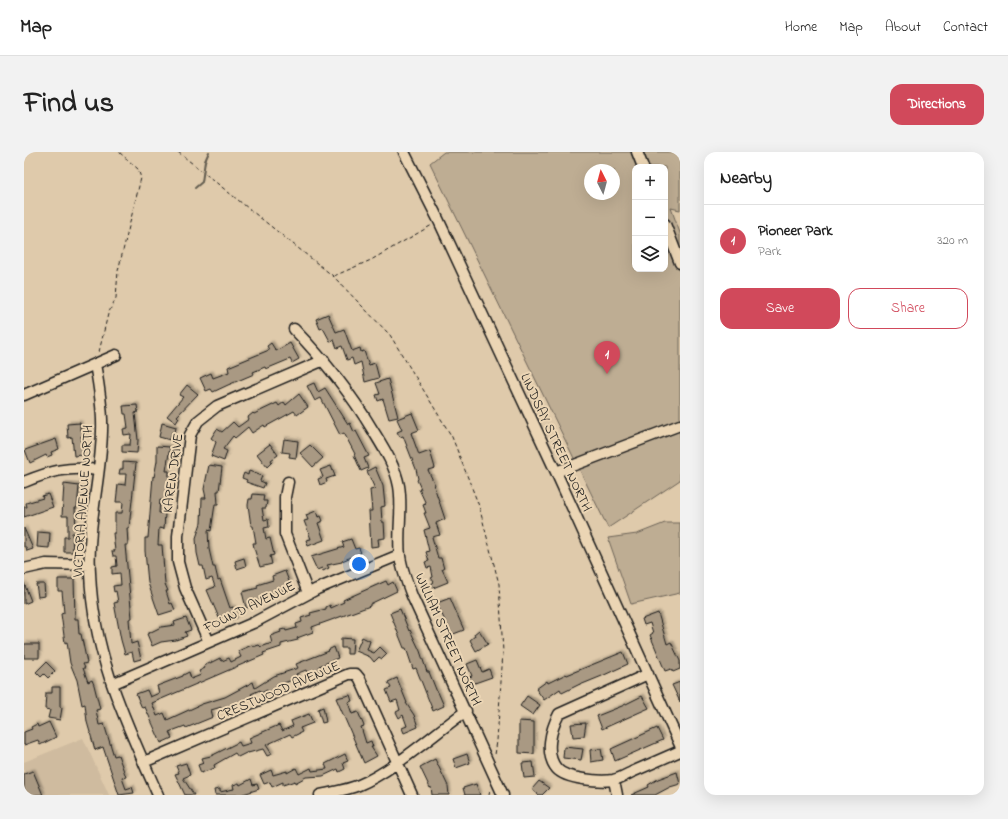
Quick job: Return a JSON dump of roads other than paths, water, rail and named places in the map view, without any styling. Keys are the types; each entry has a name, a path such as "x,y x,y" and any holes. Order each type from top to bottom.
{"street":[{"name":"LINDSAY STREET NORTH","path":"404,152 440,221 680,745"},
{"path":"637,152 642,164"},
{"path":"668,232 680,263"},
{"name":"WILLIAM STREET NORTH","path":"294,329 324,360 357,404 388,456 396,475 401,507 400,555 403,572 412,596 504,795"},
{"path":"24,395 116,355"},
{"name":"KAREN DRIVE","path":"209,642 185,588 177,556 190,435 198,421 213,408 324,360"},
{"name":"VICTORIA AVENUE NORTH","path":"95,364 102,420 90,565 93,609 98,637 123,717 158,795"},
{"path":"556,472 680,425"},
{"path":"24,482 61,469 74,468 98,470"},
{"path":"288,482 285,497 285,534 308,593"},
{"name":"FOUND AVENUE","path":"112,684 259,620 308,593 400,555"},
{"path":"24,569 46,564 90,565"},
{"name":"CRESTWOOD AVENUE","path":"144,762 349,674 356,674 360,679 412,795"},
{"path":"648,674 559,714 553,725 550,742 551,758 557,770 571,777 597,781 614,780 680,751"},
{"path":"320,795 359,785 398,762 466,711"},
{"path":"614,780 617,795"}],"waterway":[{"path":"195,188 202,182 205,161 209,152"}],"place":[{"name":"Pioneer Park","path":"607,374"}]}
